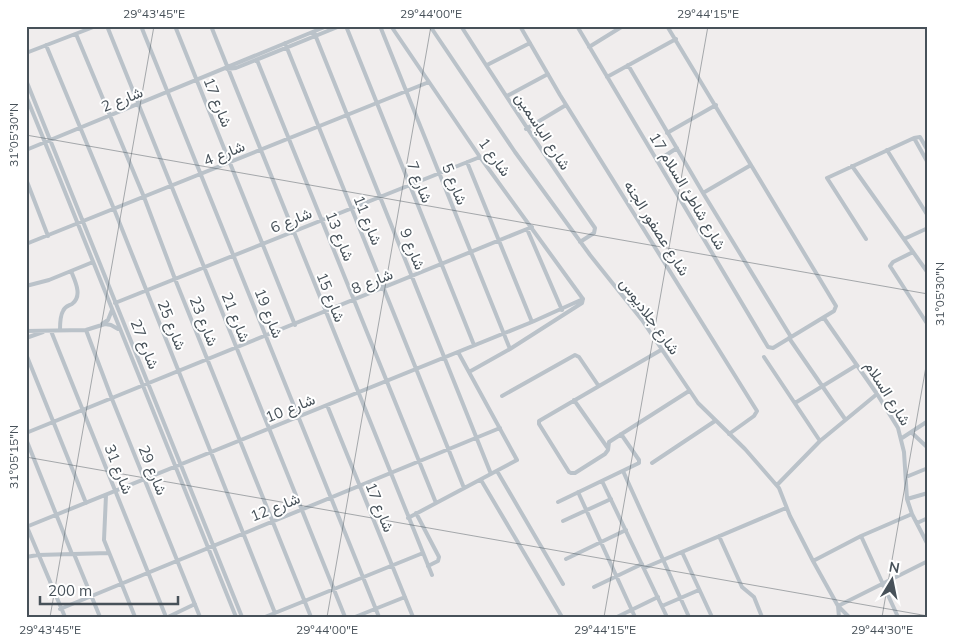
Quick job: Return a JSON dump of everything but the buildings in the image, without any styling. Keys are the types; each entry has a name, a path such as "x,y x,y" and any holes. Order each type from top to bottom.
{"street":[{"path":"26,53 96,26"},
{"name":"شارع 21","path":"107,26 345,617"},
{"name":"شارع 19","path":"141,26 379,617"},
{"name":"شارع 17","path":"176,26 295,324"},
{"name":"شارع 15","path":"211,26 292,232 432,575"},
{"name":"شارع 2","path":"315,34 327,26"},
{"name":"شارع 2","path":"26,150 227,69 235,64 340,26"},
{"name":"شارع 7","path":"346,26 474,345"},
{"name":"شارع 5","path":"380,26 510,349"},
{"name":"شارع 1","path":"390,26 480,157 583,299"},
{"name":"شارع جلاديوس","path":"430,26 516,152 580,242 642,320 698,403 760,466 782,493 786,508 813,561 838,606 849,617"},
{"name":"شارع الياسمين","path":"461,26 507,96 526,129 595,228 594,233 580,242"},
{"name":"شارع عصفور الجنه","path":"520,26 566,105 757,411 754,416 729,434"},
{"name":"شارع شاطئ السلام 17","path":"576,26 768,347 773,348 790,338"},
{"path":"589,47 623,26"},
{"path":"667,26 836,306 834,311 824,318 790,338"},
{"name":"شارع 23","path":"76,34 144,197 311,617"},
{"name":"شارع 9","path":"315,34 492,474"},
{"path":"607,77 676,39"},
{"path":"487,65 530,43"},
{"name":"شارع 25","path":"46,45 114,209 275,613"},
{"name":"شارع 2","path":"227,69 233,69 257,60 286,46"},
{"name":"شارع 11","path":"286,46 464,488"},
{"name":"شارع 13","path":"257,60 436,503"},
{"path":"628,65 790,338 845,419"},
{"path":"507,96 548,74"},
{"name":"شارع 27","path":"26,80 81,222 93,262 174,468 236,617"},
{"name":"شارع 4","path":"26,244 429,82"},
{"name":"شارع 27","path":"26,96 116,303 242,617"},
{"path":"526,129 566,105"},
{"path":"668,133 716,105"},
{"path":"866,239 827,180 828,177 914,138 920,137 928,151"},
{"path":"914,138 928,163"},
{"path":"657,161 677,148"},
{"path":"887,150 928,216"},
{"name":"شارع 6","path":"110,305 480,157"},
{"path":"466,162 532,322"},
{"path":"703,193 751,165"},
{"path":"852,166 928,273"},
{"path":"26,179 48,236"},
{"name":"شارع 8","path":"26,433 532,227"},
{"path":"904,239 928,228"},
{"path":"527,229 562,310"},
{"path":"913,252 893,262 890,266 928,325"},
{"path":"26,286 49,280 93,262"},
{"path":"60,330 62,312 77,297 78,288 71,271"},
{"path":"469,372 510,349 582,303 583,299"},
{"name":"شارع 10","path":"27,526 504,334 562,310 583,299"},
{"path":"100,326 108,320 112,310"},
{"name":"شارع السلام","path":"824,318 877,394 898,428 902,438 907,499 912,514 928,544"},
{"path":"26,331 86,330 111,325 120,330"},
{"name":"شارع 29","path":"86,330 200,617"},
{"path":"26,338 48,331"},
{"name":"شارع 31","path":"48,331 83,410 167,617"},
{"path":"661,350 598,385 538,422 569,472 574,473 605,454 610,442 620,434 689,391"},
{"path":"408,518 517,460 458,352"},
{"path":"26,354 86,503"},
{"path":"502,396 575,355 579,357 598,385"},
{"path":"764,357 820,441"},
{"path":"795,403 857,365"},
{"path":"776,485 820,441 877,394"},
{"path":"574,400 608,448"},
{"name":"شارع 17","path":"327,406 413,617"},
{"path":"652,463 715,421"},
{"path":"902,438 928,421"},
{"name":"شارع 12","path":"60,609 500,428"},
{"path":"911,432 928,448"},
{"path":"558,502 636,464 639,460 620,434"},
{"path":"26,439 100,617"},
{"path":"906,477 928,468"},
{"path":"497,471 564,584"},
{"path":"623,471 689,617"},
{"path":"481,480 562,617"},
{"path":"602,481 667,617"},
{"path":"578,492 635,617"},
{"path":"907,499 928,492"},
{"path":"106,495 103,533 109,553 135,617"},
{"path":"564,521 611,500"},
{"path":"594,587 786,508"},
{"path":"416,513 439,557 438,561 428,566"},
{"path":"813,561 861,536 912,514"},
{"path":"917,523 928,518"},
{"path":"27,526 60,609 65,617"},
{"path":"566,559 626,530"},
{"path":"719,536 742,587 754,597 762,617"},
{"path":"861,536 898,617"},
{"path":"682,552 712,617"},
{"path":"26,557 109,553"},
{"path":"266,617 423,553"},
{"path":"839,617 838,606 928,561"},
{"path":"662,606 699,590"},
{"path":"355,617 405,596"},
{"path":"617,617 658,597"},
{"path":"167,617 195,604"}]}
